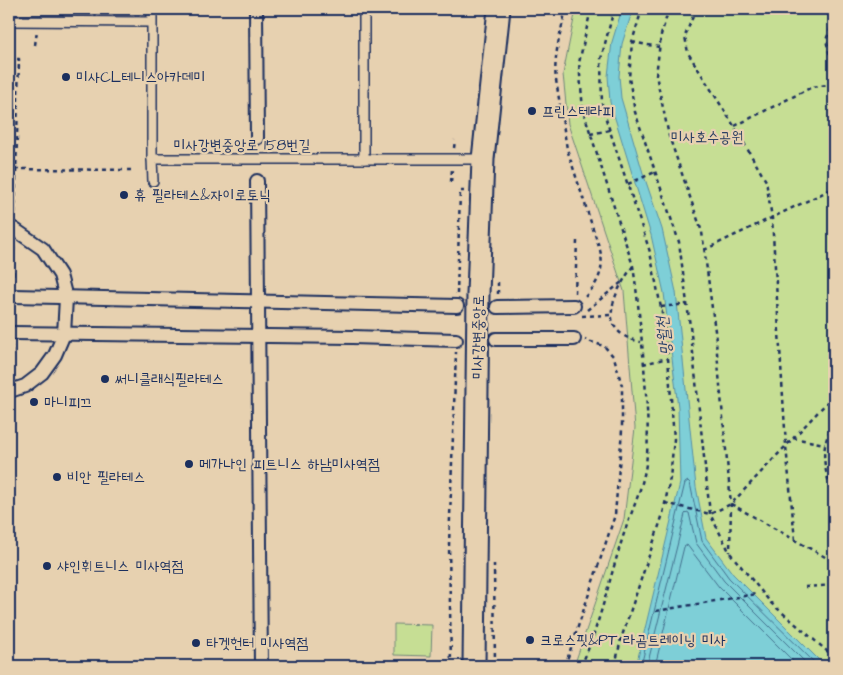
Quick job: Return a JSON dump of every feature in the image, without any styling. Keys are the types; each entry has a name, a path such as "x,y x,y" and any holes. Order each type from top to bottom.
{"street":[{"path":"256,9 257,138"},
{"name":"미사강변중앙로","path":"474,666 478,294 483,160 500,9"},
{"path":"257,181 261,666"},
{"path":"10,391 25,386 42,373 54,355 64,334 66,298 60,274 43,249 14,229"},
{"path":"13,296 457,306"},
{"path":"497,307 574,311"},
{"path":"12,333 456,340"},
{"path":"496,339 574,339"}],"lane":[{"name":"미사강변중앙로 158번길","path":"152,9 152,159 483,160"},
{"path":"364,9 364,159"},
{"path":"9,20 151,22"},
{"path":"152,159 153,181"}],"path":[{"path":"566,9 554,70 567,149 600,250 602,264 599,279 574,311"},
{"path":"581,666 594,632 629,518 641,491 646,464 648,431 642,342 633,266 583,110 579,63 591,9"},
{"path":"614,9 601,59 602,106 650,252 661,307 668,358 674,439 666,503 621,639 615,666"},
{"path":"642,9 632,42 629,78 634,112 679,242 688,304 710,514 730,553 770,603 834,658"},
{"path":"669,9 661,35 656,75 669,136 702,232 715,330 731,504 730,553"},
{"path":"696,9 685,36 688,53 766,181 772,218 786,446 795,540"},
{"path":"834,20 826,40 834,72"},
{"path":"632,42 660,47"},
{"path":"9,59 19,59"},
{"path":"734,126 812,87 834,84"},
{"path":"590,134 610,130"},
{"path":"16,169 133,170"},
{"path":"628,184 655,172"},
{"path":"704,250 834,188"},
{"path":"457,306 460,191"},
{"path":"574,311 577,241"},
{"path":"633,266 624,281 611,315 615,329 623,336 642,342"},
{"path":"497,307 498,277"},
{"path":"574,311 594,305 624,281"},
{"path":"661,307 688,304"},
{"path":"574,311 611,315"},
{"path":"565,666 615,515 622,430 622,386 614,357 604,346 596,342 574,339"},
{"path":"451,666 449,545 456,340"},
{"path":"643,364 668,358"},
{"path":"9,490 10,391"},
{"path":"666,503 710,514 731,504 834,395"},
{"path":"834,423 825,440 825,466 834,495"},
{"path":"793,438 825,444"},
{"path":"731,504 834,562"},
{"path":"494,555 495,666"},
{"path":"804,587 834,584"},
{"path":"656,611 756,594"}],"green space":[{"name":"미사호수공원","path":"576,9 834,9 834,666 574,666 624,519 635,428 624,291 568,124 563,74"},
{"path":"394,624 432,625 431,656 394,655"}],"water":[{"path":"622,9 633,9 622,44 619,76 621,98 662,229 676,292 696,487 706,538 733,574 825,666 636,666 680,483 678,407 664,293 651,235 610,102 608,76 612,42"}],"place":[{"name":"미사CL테니스아카데미","path":"66,77"},
{"name":"프린스테라피","path":"532,111"},
{"name":"휴 필라테스&자이로토닉","path":"124,195"},
{"name":"써니클래식필라테스","path":"105,379"},
{"name":"마니피끄","path":"34,402"},
{"name":"메가나인 피트니스 하남미사역점","path":"189,464"},
{"name":"비안 필라테스","path":"57,477"},
{"name":"샤인휘트니스 미사역점","path":"47,566"},
{"name":"크로스핏&PT 라곰트레이닝 미사","path":"530,640"},
{"name":"타겟헌터 미사역점","path":"196,643"}],"water label":[{"name":"망월천","path":"663,336"}]}
